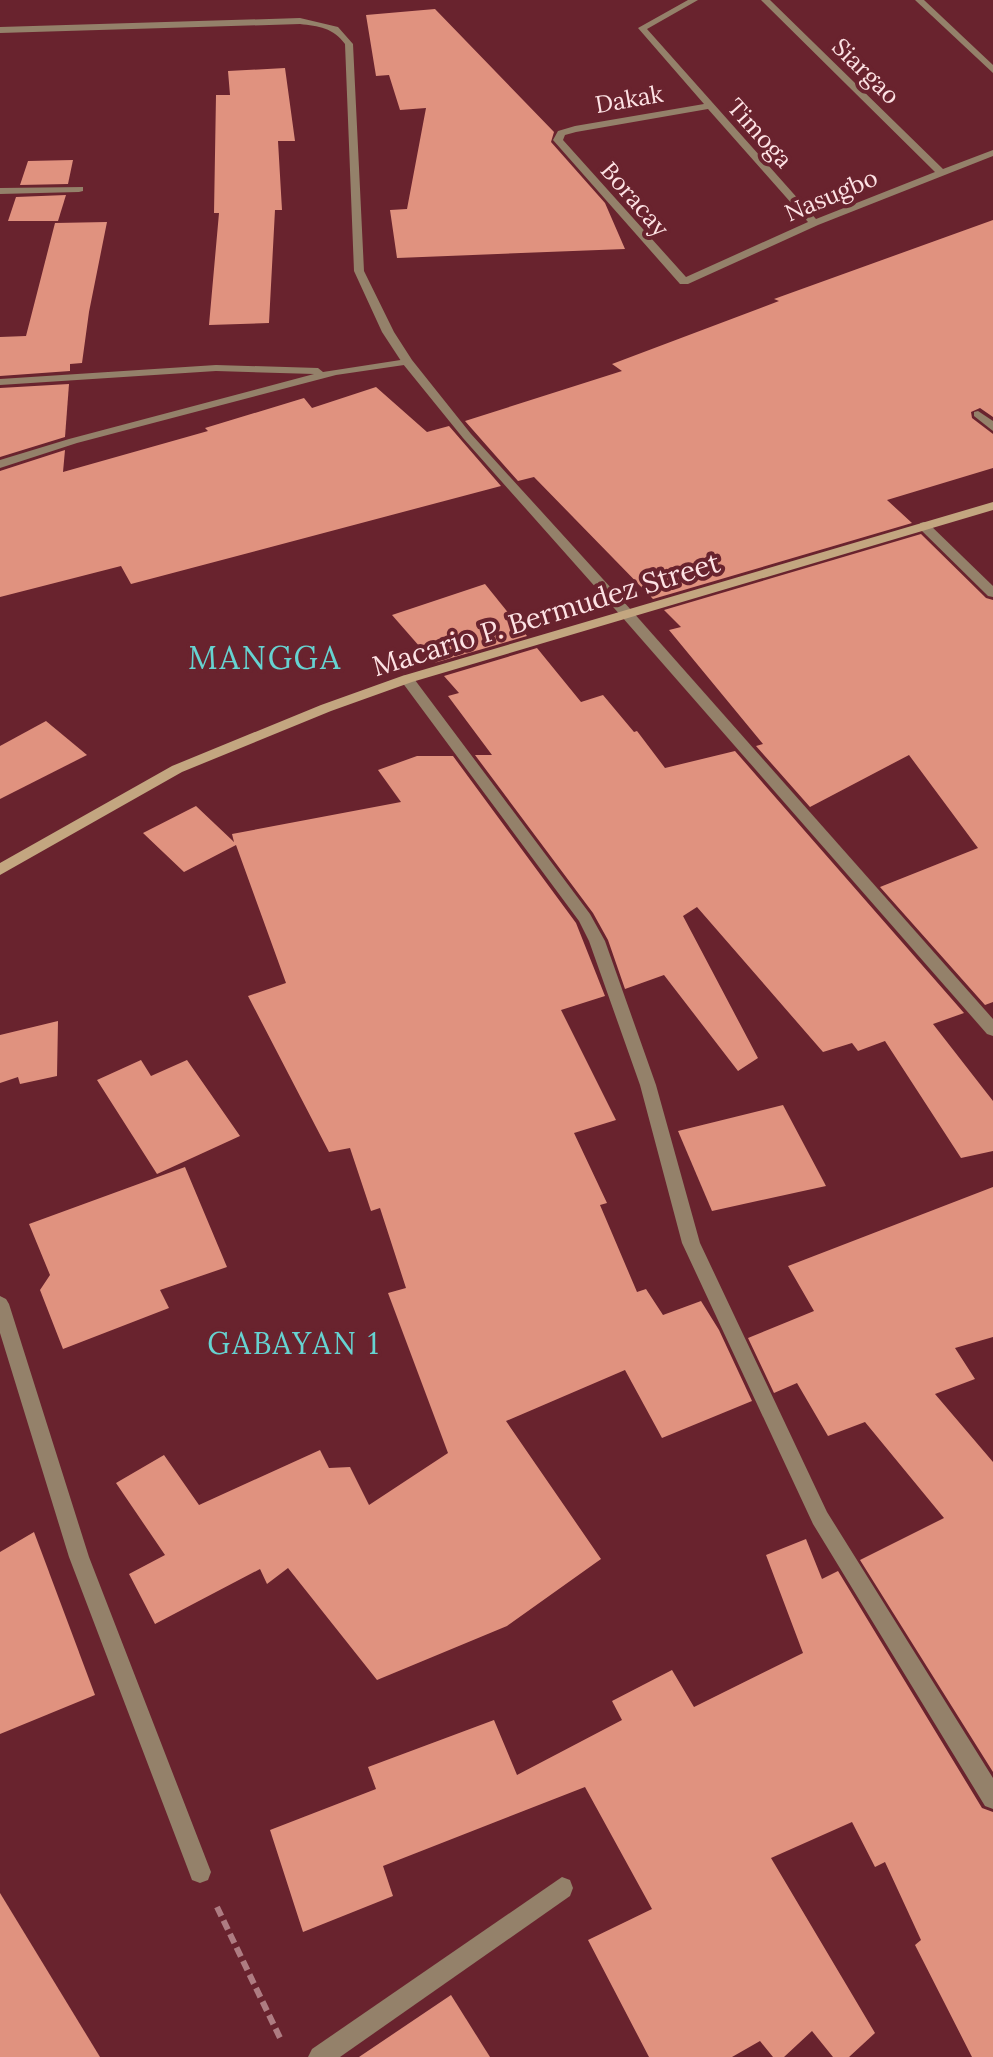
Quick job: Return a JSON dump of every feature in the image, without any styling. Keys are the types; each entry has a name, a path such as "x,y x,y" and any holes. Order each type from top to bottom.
{"main road":[{"name":"Macario P. Bermudez Street","path":"0,870 177,769 407,679 993,506"}],"street":[{"name":"Timoga","path":"694,0 642,28 814,223"},
{"name":"Siargao","path":"765,0 939,171"},
{"path":"919,0 993,70"},
{"path":"0,30 300,21 335,28 345,35 349,44 359,271 388,332 407,362 467,436 993,1030"},
{"name":"Dakak","path":"558,136 575,129 708,106"},
{"name":"Boracay","path":"558,136 558,140 680,280 688,282"},
{"name":"Nasugbo","path":"688,282 814,223 939,171 993,153"},
{"path":"0,191 79,189"},
{"path":"0,464 73,441 336,372 407,362"},
{"path":"0,382 216,368 336,372"},
{"path":"978,414 993,427"},
{"path":"924,526 993,593"},
{"path":"407,679 591,929 648,1085 691,1243 820,1518 993,1798"},
{"path":"0,1304 79,1557 200,1872"},
{"path":"320,2057 562,1888"}],"path":[{"path":"200,1872 290,2057"}],"building":[{"path":"435,9 554,132 551,142 605,203 625,249 397,258 390,210 407,209 426,108 400,110 389,75 376,76 366,15"},
{"path":"285,68 295,141 278,141 282,210 275,210 269,323 209,325 219,213 214,213 216,95 230,95 228,71"},
{"path":"73,160 68,184 20,185 28,161"},
{"path":"66,195 58,221 8,221 16,197"},
{"path":"993,220 993,417 980,408 971,412 972,418 993,434 993,468 887,500 912,523 653,599 534,477 518,481 465,421 622,371 612,364 779,301 774,299"},
{"path":"107,222 82,363 70,364 70,371 0,376 0,337 26,336 55,223"},
{"path":"69,384 65,437 0,457 0,388"},
{"path":"376,387 427,432 449,426 501,486 131,584 121,566 0,597 0,471 65,450 63,472 208,431 205,428 304,398 312,408"},
{"path":"921,534 986,598 993,600 993,1002 985,1005 880,887 978,848 909,755 810,807 756,746 763,744 669,630 681,627 664,610"},
{"path":"485,584 527,636 434,663 392,615"},
{"path":"537,648 581,702 603,695 634,732 637,731 665,768 735,751 964,1013 933,1024 993,1101 993,1151 961,1158 885,1041 858,1051 852,1043 823,1052 697,907 683,916 758,1058 738,1071 664,975 625,989 608,940 593,913 475,755 492,755 448,696 459,693 444,676"},
{"path":"46,721 87,755 0,799 0,746"},
{"path":"417,756 453,756 576,923 605,996 561,1010 616,1120 574,1133 607,1203 600,1205 637,1292 646,1289 663,1315 701,1301 719,1330 752,1401 662,1438 625,1370 506,1421 601,1559 507,1626 377,1680 288,1568 267,1584 260,1569 155,1624 129,1574 165,1555 116,1483 164,1455 199,1505 320,1450 329,1468 350,1467 369,1505 448,1453 388,1293 406,1288 380,1208 371,1211 350,1148 329,1152 248,996 286,983 236,845 184,872 143,833 196,806 234,842 232,834 401,802 378,770"},
{"path":"58,1021 57,1076 20,1084 18,1077 0,1083 0,1035"},
{"path":"141,1060 151,1076 187,1060 240,1136 157,1174 97,1080"},
{"path":"783,1105 826,1186 712,1211 678,1131"},
{"path":"185,1167 227,1267 160,1290 169,1308 63,1349 40,1290 50,1275 29,1224"},
{"path":"993,1187 993,1337 955,1348 975,1379 935,1394 993,1462 993,1772 860,1560 944,1518 865,1422 828,1436 797,1383 774,1393 748,1338 814,1311 788,1266"},
{"path":"34,1532 95,1695 0,1734 0,1552"},
{"path":"806,1539 822,1579 838,1571 982,1808 993,1812 993,2057 972,2057 915,1945 921,1940 885,1862 875,1867 852,1822 771,1858 875,2033 849,2057 833,2057 812,2031 784,2057 773,2057 760,2041 732,2057 649,2057 588,1940 652,1909 585,1787 383,1866 393,1896 303,1932 270,1830 376,1789 368,1767 494,1720 517,1775 622,1720 612,1701 672,1670 694,1707 803,1653 766,1555"},
{"path":"0,1893 100,2057 0,2057"},
{"path":"451,1995 490,2057 359,2057"}],"district":[{"name":"MANGGA","path":"265,657"},
{"name":"GABAYAN 1","path":"294,1343"}]}
